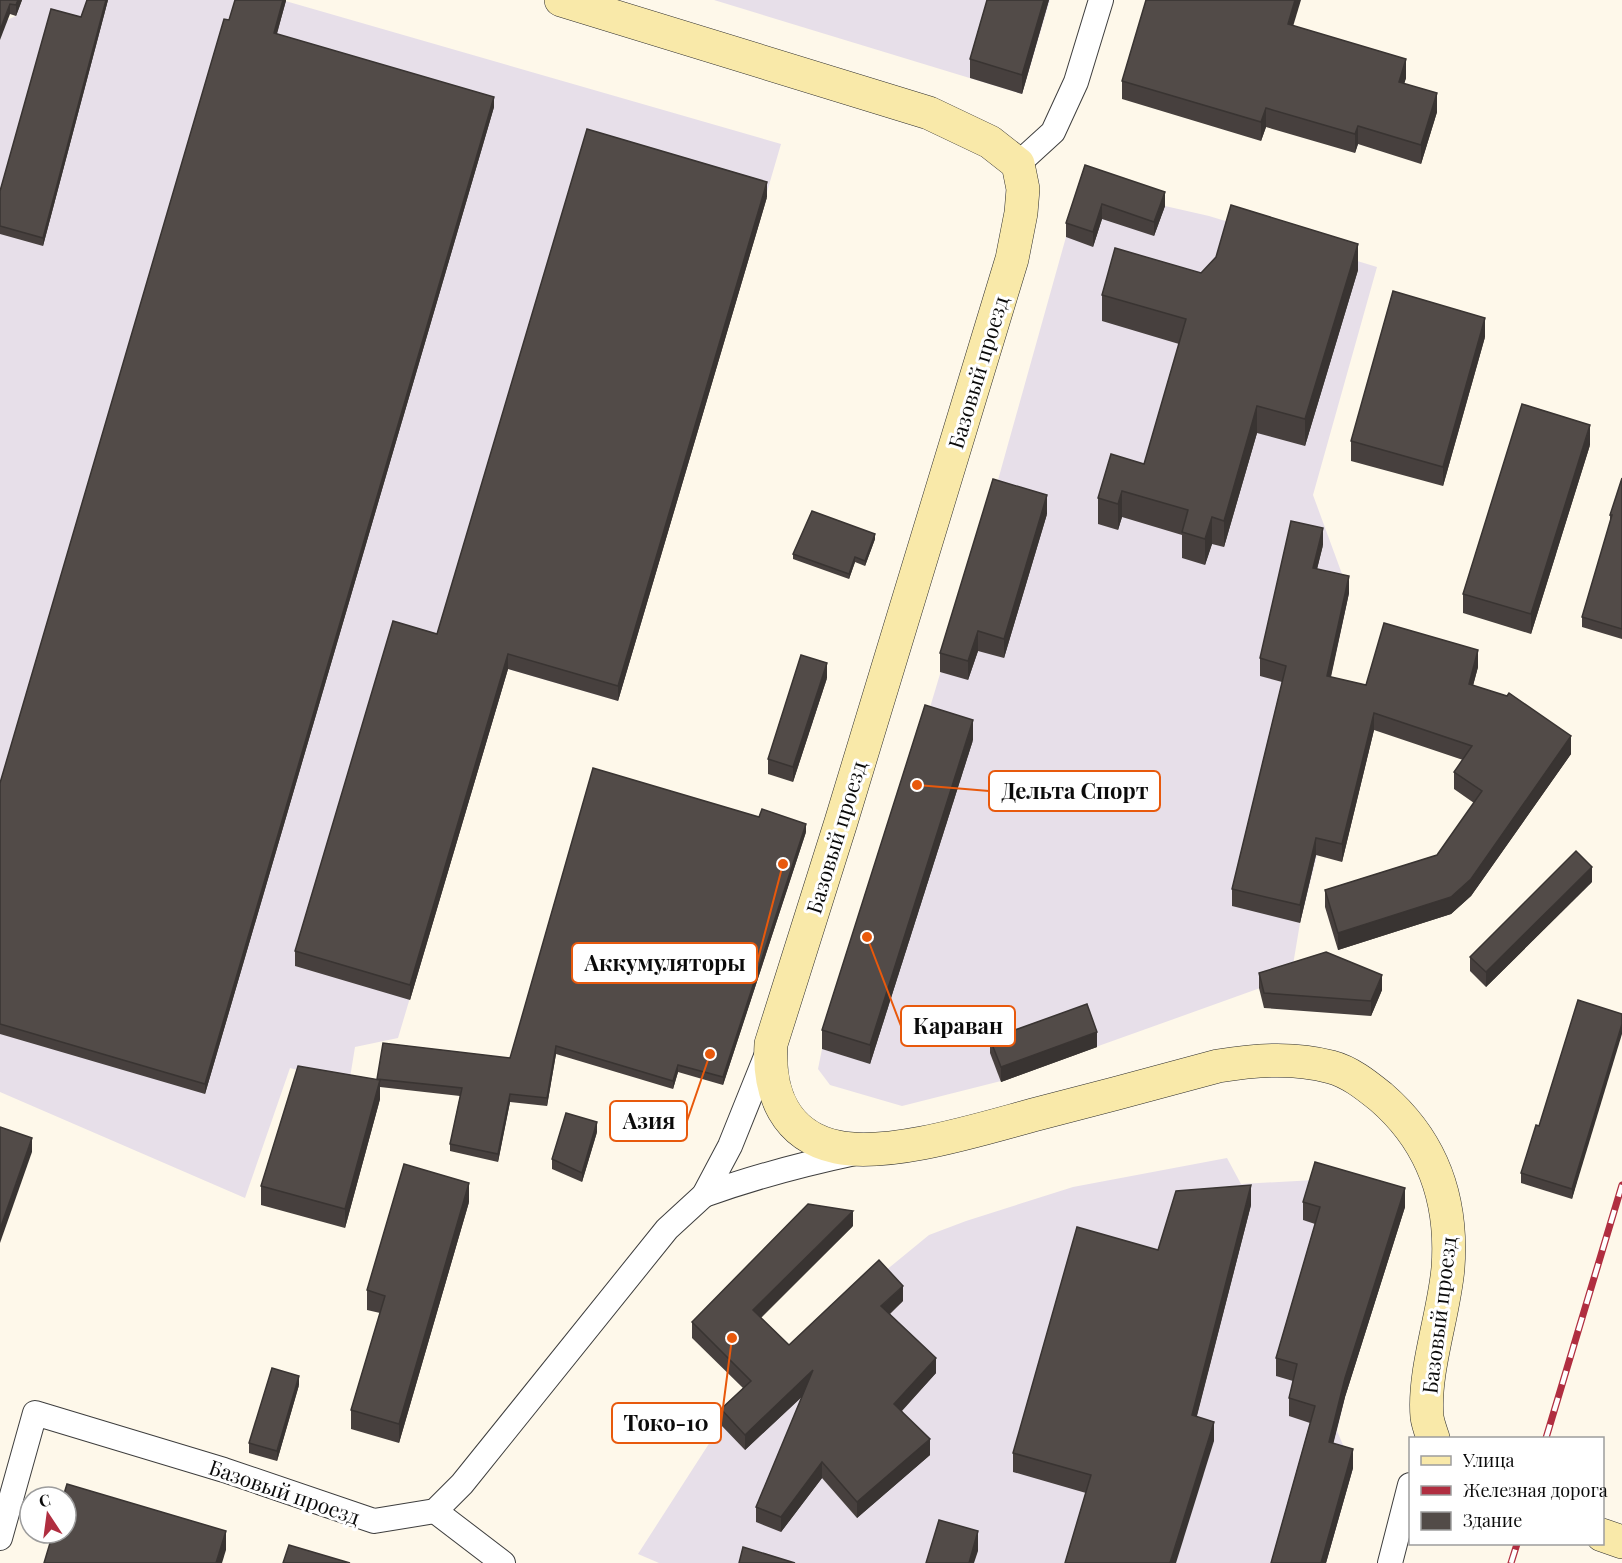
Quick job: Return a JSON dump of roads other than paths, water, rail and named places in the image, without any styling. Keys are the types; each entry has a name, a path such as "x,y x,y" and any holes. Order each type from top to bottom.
{"street":[{"path":"561,0 929,113 990,142 1018,164 1053,132 1076,82 1101,0"},
{"name":"Базовый проезд","path":"705,1196 730,1146 771,1044 1012,259 1023,189 1018,164"},
{"name":"Базовый проезд","path":"771,1044 770,1065 773,1089 793,1125 817,1140 837,1147 868,1150"},
{"name":"Базовый проезд","path":"0,1538 35,1413 224,1470 374,1521 435,1511 462,1484 667,1229 705,1196 750,1179 801,1164 970,1132 1218,1066 1256,1060 1294,1061 1332,1067 1363,1082 1399,1113 1423,1147 1439,1180 1448,1219 1448,1268 1428,1390 1428,1432"},
{"path":"1390,1563 1409,1489"},
{"path":"435,1511 503,1563"},
{"path":"1604,1536 1622,1542"}],"railway":[{"path":"1546,1437 1622,1185"},
{"path":"1511,1563 1517,1545"}],"place":[{"name":"Дельта Спорт","path":"917,785"},
{"name":"Аккумуляторы","path":"783,864"},
{"name":"Караван","path":"867,937"},
{"name":"Азия","path":"710,1054"},
{"name":"Токо-10","path":"732,1338"}]}
